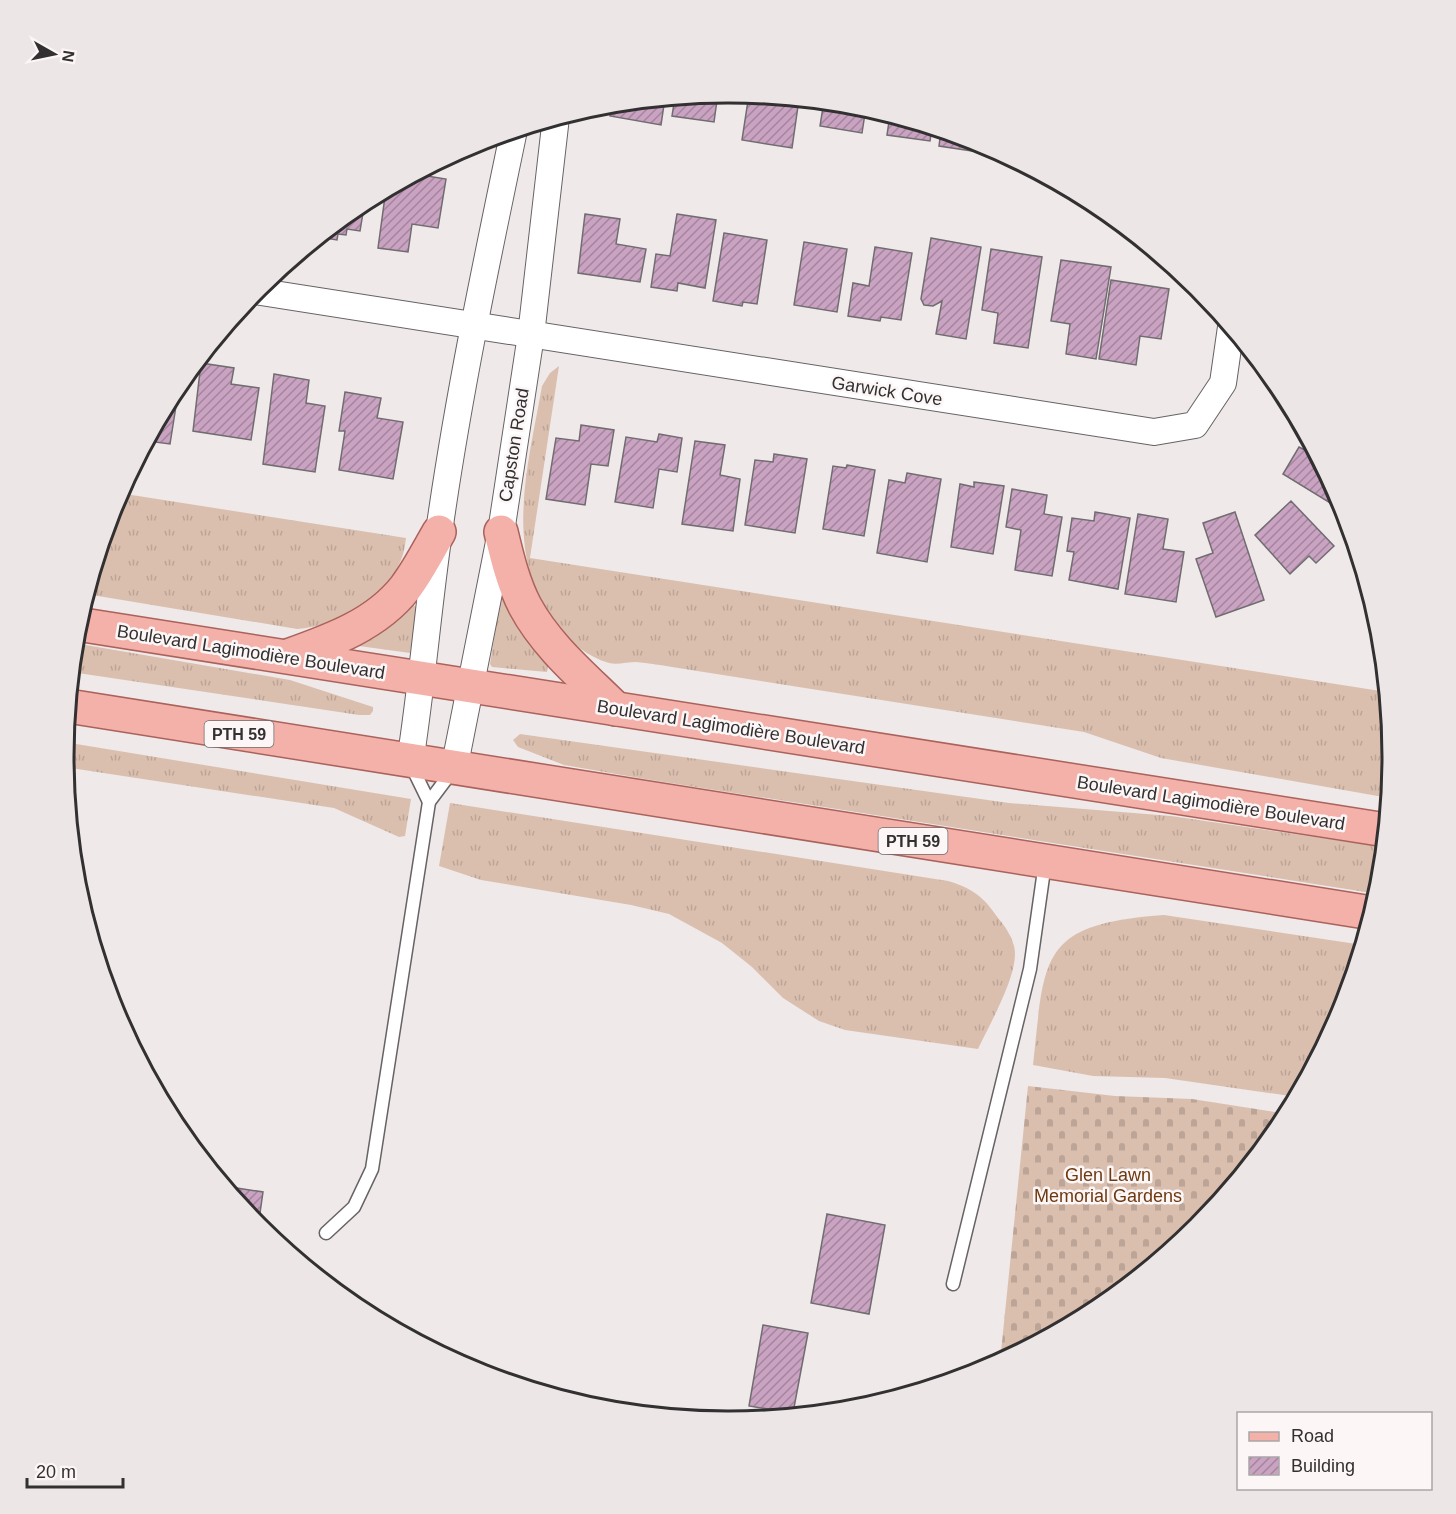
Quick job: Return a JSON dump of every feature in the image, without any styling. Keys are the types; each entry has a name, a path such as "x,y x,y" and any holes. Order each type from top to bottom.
{"main road":[{"path":"284,657 328,642 371,620 404,589 439,532"},
{"path":"501,532 511,573 525,606 548,640 616,710"},
{"name":"Boulevard Lagimodière Boulevard","path":"87,626 1378,829"},
{"name":"PTH 59","path":"76,707 1364,912"}],"street":[{"name":"Capston Road","path":"454,769 501,532 531,335 555,126"},
{"path":"410,762 423,678 439,532 474,323 512,139"},
{"name":"Garwick Cove","path":"266,293 474,323 531,335 1154,432 1194,425 1223,383 1230,338"}],"lane":[{"path":"410,762 429,802"},
{"path":"326,1233 354,1207 372,1169 429,802 454,769"},
{"path":"953,1284 1030,969 1045,861"}],"green space":[{"path":"559,366 530,558 1379,691 1381,797 1161,758 1084,732 654,664 636,662 612,664 594,657 580,649 568,638 540,599 529,571 524,541 523,510 526,479 542,386 550,373"},
{"path":"129,495 406,538 401,560 394,574 372,599 328,623 297,629 94,595 108,547"},
{"path":"501,593 504,593 530,643 548,665 547,672 492,667 490,664"},
{"path":"413,605 417,607 410,653 359,646 359,643"},
{"path":"83,645 290,680 373,707 370,715 79,673"},
{"path":"520,734 1009,803 1171,816 1376,846 1368,892 564,765 518,747 513,740"},
{"path":"74,744 411,799 405,836 399,837 334,808 74,769"},
{"path":"450,803 948,881 971,890 982,899 1008,931 1014,946 1015,957 1009,983 978,1049 845,1030 819,1021 783,998 752,967 722,943 669,914 631,905 481,880 439,866"},
{"path":"1164,915 1355,944 1333,1007 1288,1096 1165,1078 1093,1076 1033,1065 1041,997 1047,972 1056,952 1071,938 1092,927 1123,920"},
{"name":"Glen Lawn Memorial Gardens","path":"1028,1086 1115,1096 1192,1099 1277,1112 1220,1189 1160,1249 1092,1301 1055,1324 1001,1351"}],"building":[{"path":"717,103 714,122 672,116 674,105"},
{"path":"748,103 798,107 792,148 742,140"},
{"path":"664,106 661,125 610,116 610,113"},
{"path":"823,110 864,117 862,133 820,126"},
{"path":"889,123 931,135 930,141 887,135"},
{"path":"940,138 978,152 939,146"},
{"path":"428,176 446,179 438,228 412,224 408,252 378,248 384,200"},
{"path":"363,214 360,231 347,229 346,235 338,234 337,240 329,239"},
{"path":"585,214 620,219 616,244 646,249 640,282 578,273"},
{"path":"677,214 716,220 705,288 678,283 677,291 651,287 656,254 670,256"},
{"path":"724,233 767,240 757,304 743,302 742,306 713,301"},
{"path":"931,238 981,247 966,339 936,334 942,301 933,306 924,305 921,299"},
{"path":"804,242 847,249 837,312 794,305"},
{"path":"875,247 912,253 901,320 881,317 880,321 848,316 853,283 869,286"},
{"path":"991,249 1042,257 1028,348 994,343 998,313 982,310"},
{"path":"1061,260 1111,267 1096,359 1066,354 1070,324 1051,321"},
{"path":"1111,280 1169,289 1161,339 1140,336 1136,365 1099,359"},
{"path":"206,364 234,368 231,384 259,388 251,440 193,431 200,371"},
{"path":"274,374 309,380 306,403 325,406 315,472 263,464"},
{"path":"345,392 381,398 377,418 403,422 393,479 339,470 345,431 339,431"},
{"path":"176,406 170,444 155,442"},
{"path":"581,425 614,430 608,466 591,464 585,505 546,499 556,438 579,441"},
{"path":"659,434 682,438 677,472 659,469 653,508 615,502 626,437 657,442"},
{"path":"695,441 725,445 720,475 740,479 733,531 682,524"},
{"path":"1299,447 1306,451 1331,504 1283,474"},
{"path":"774,454 807,459 795,533 745,525 755,460 773,462"},
{"path":"847,465 875,470 864,536 823,529 833,466 846,468"},
{"path":"907,473 941,479 927,562 877,553 889,480 905,483"},
{"path":"974,482 1004,486 993,554 951,547 960,484 974,487"},
{"path":"1012,489 1047,495 1044,514 1062,517 1052,576 1015,570 1021,530 1006,527"},
{"path":"1291,501 1334,546 1316,563 1309,556 1290,574 1255,535"},
{"path":"1095,512 1130,518 1118,589 1069,580 1074,552 1067,551 1072,518 1094,521"},
{"path":"1235,512 1264,600 1216,617 1196,559 1213,553 1203,523"},
{"path":"1138,514 1168,519 1163,549 1184,552 1176,602 1125,594"},
{"path":"235,1188 263,1192 260,1214"},
{"path":"827,1214 885,1225 869,1314 811,1303"},
{"path":"763,1325 808,1333 794,1408 773,1410 749,1406"}]}
